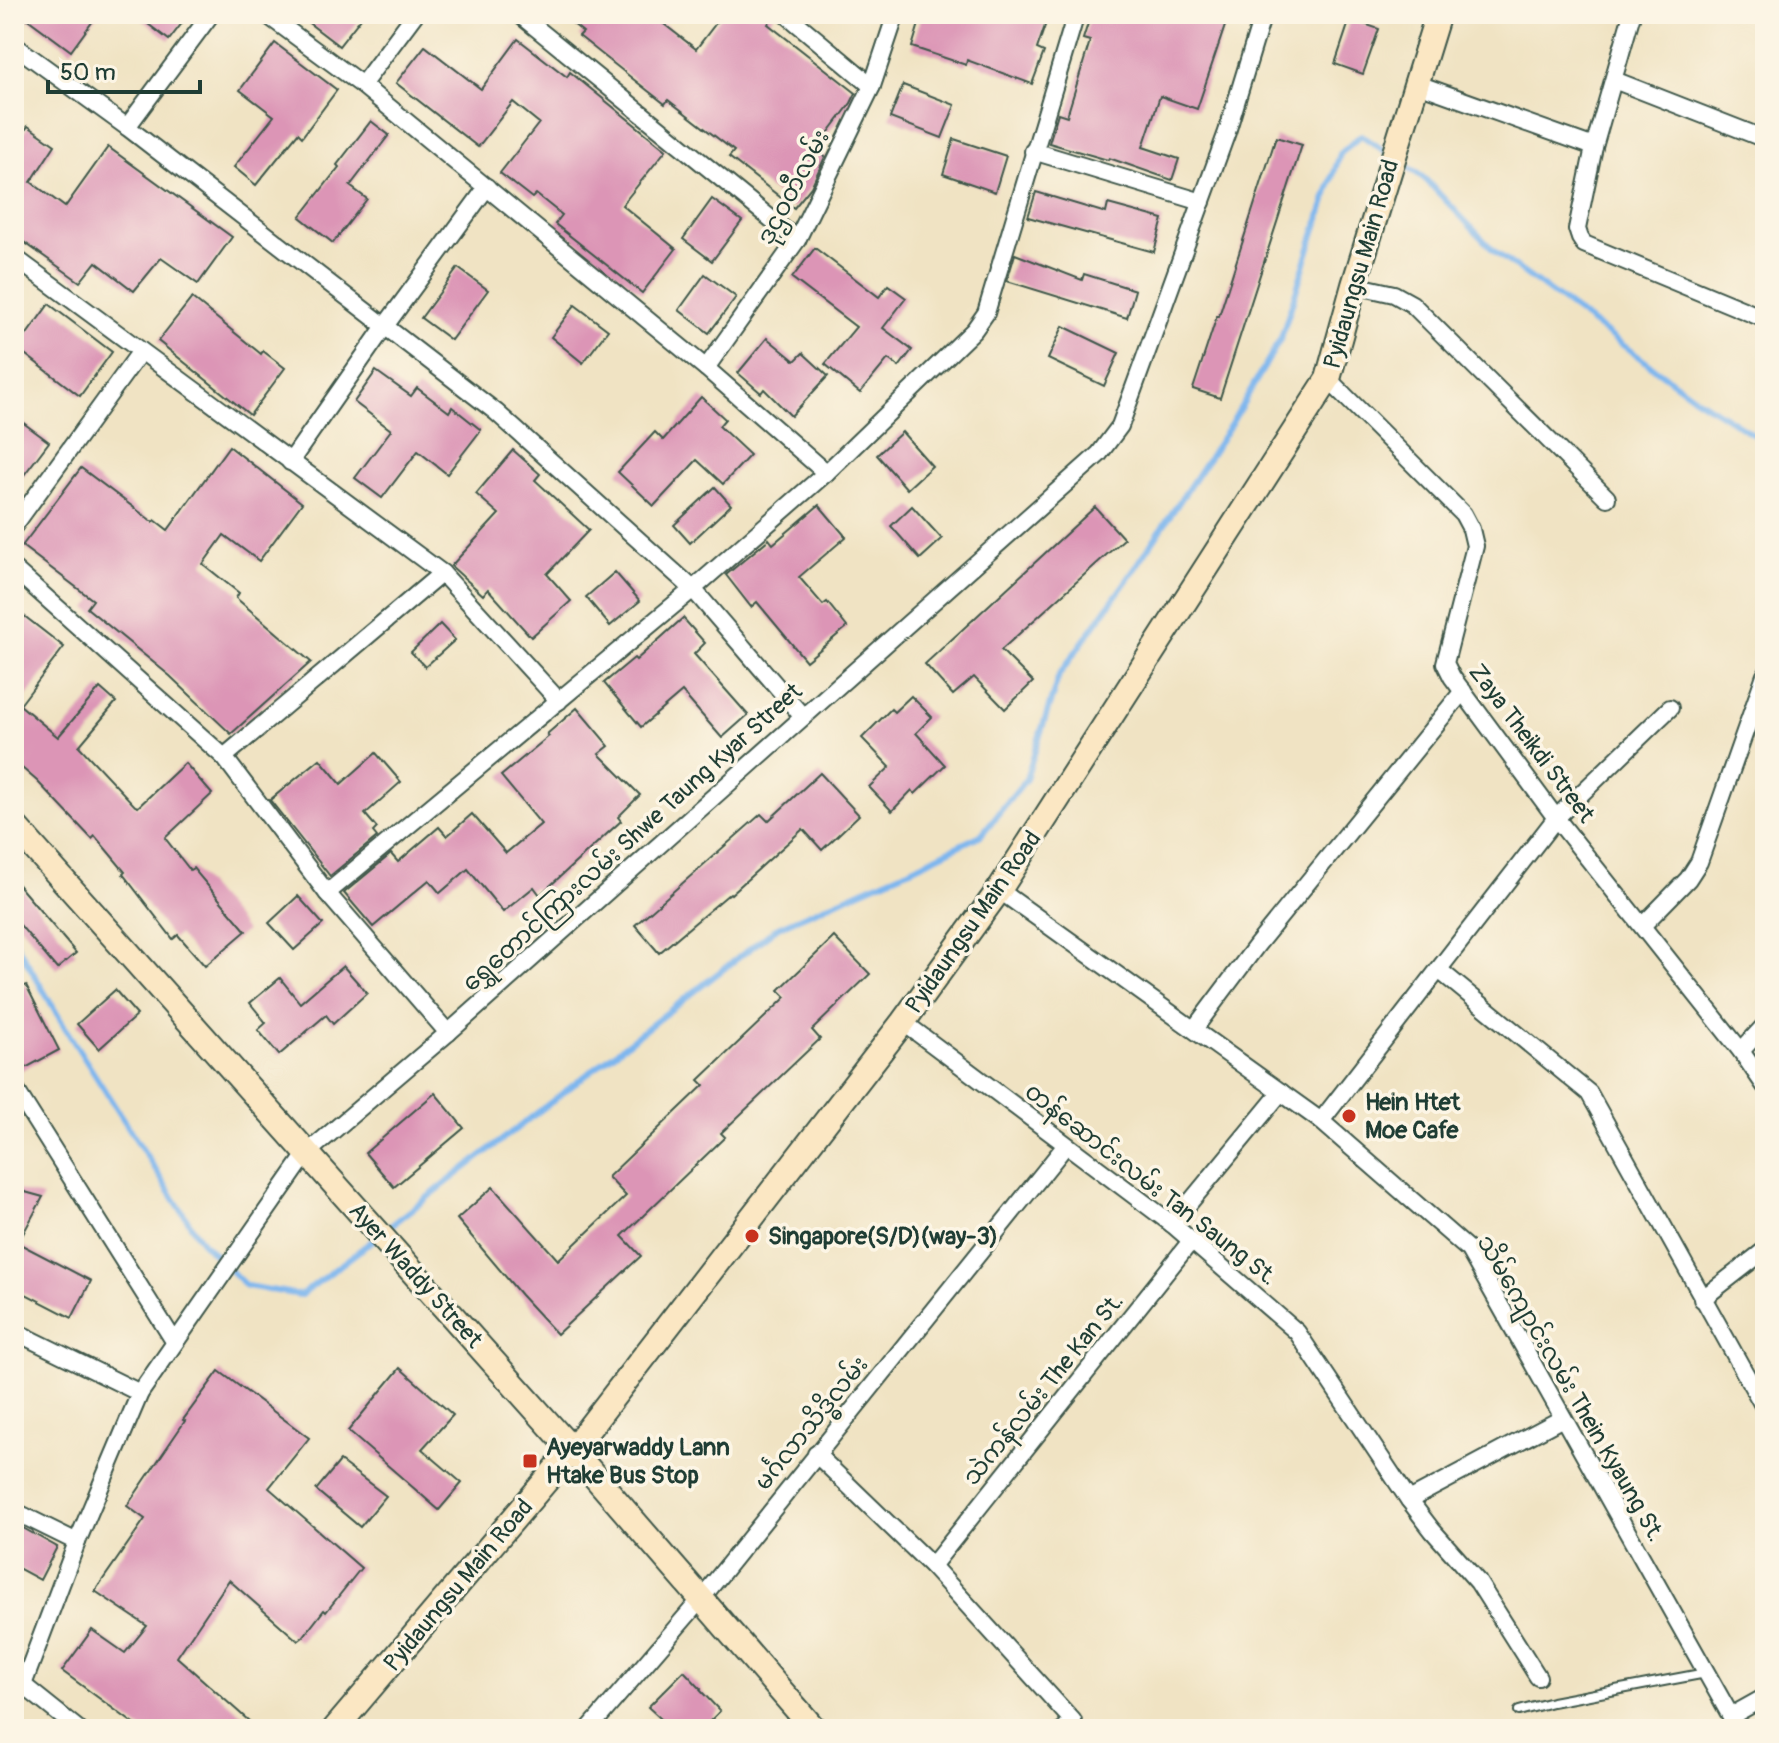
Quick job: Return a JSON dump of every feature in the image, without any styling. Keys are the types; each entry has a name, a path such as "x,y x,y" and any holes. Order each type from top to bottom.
{"main road":[{"name":"Pyidaungsu Main Road","path":"335,1729 572,1450 903,1022 999,890 1328,379 1438,14"},
{"name":"Ayer Waddy Street","path":"14,825 572,1450 814,1729"}],"street":[{"path":"127,127 211,14"},
{"path":"266,14 362,85 487,187 706,368 826,473"},
{"path":"362,85 415,14"},
{"path":"519,14 797,240"},
{"path":"786,14 872,86"},
{"name":"ဒုဌဝတီလမ်း","path":"706,368 797,240 872,86 896,14"},
{"path":"327,893 693,589 826,473 974,330 986,313 1076,14"},
{"name":"ရွှေတောင်ကြားလမ်း Shwe Taung Kyar Street","path":"17,1687 140,1393 307,1153 448,1033 1099,454 1120,426 1227,132 1263,14"},
{"path":"1632,14 1594,147 1577,229 1580,238 1584,244 1765,319"},
{"path":"14,45 127,127 496,412 693,589 803,717"},
{"path":"1614,80 1765,139"},
{"path":"1415,83 1594,147"},
{"path":"1033,151 1202,202"},
{"path":"290,462 487,187"},
{"path":"14,257 442,573 559,701"},
{"path":"1354,285 1394,294 1412,304 1607,498"},
{"path":"14,526 141,351"},
{"name":"Zaya Theikdi Street","path":"1328,379 1463,514 1471,529 1475,546 1445,663 1452,677 1556,818 1643,925 1765,1086"},
{"path":"14,569 224,757 327,893 448,1033"},
{"path":"224,757 442,573"},
{"path":"1643,925 1688,879 1699,862 1765,675"},
{"path":"1194,1029 1257,945 1463,691"},
{"path":"1321,1121 1556,818 1670,708"},
{"name":"သိမ်ကျောင်းလမ်း Thein Kyaung St.","path":"999,890 1321,1121 1469,1250 1734,1723"},
{"path":"1439,970 1589,1093 1765,1409"},
{"name":"တန်ဆောင်းလမ်း Tan Saung St.","path":"903,1022 1172,1224 1297,1332 1409,1500 1478,1582 1538,1677"},
{"path":"1741,1051 1765,1025"},
{"path":"14,1087 174,1341"},
{"path":"1172,1224 1281,1092"},
{"name":"မင်္ဂလာသိဒ္ဓိလမ်း","path":"589,1729 701,1599 1066,1145"},
{"name":"သဲကန်လမ်း The Kan St.","path":"932,1566 1191,1241"},
{"path":"1702,1299 1765,1250"},
{"path":"14,1331 140,1393"},
{"path":"1409,1500 1563,1418"},
{"path":"816,1454 932,1566 1073,1721 1064,1729"},
{"path":"14,1511 77,1542"},
{"path":"17,1687 78,1729"},
{"path":"1734,1723 1765,1697"}],"lane":[{"path":"1519,1711 1706,1673"}],"building":[{"path":"21,14 98,14 71,51"},
{"path":"135,14 189,14 169,40"},
{"path":"297,14 364,14 339,46"},
{"path":"561,14 651,14 696,49 723,14 775,14 768,24 856,93 816,149 825,157 811,187 794,208 729,157 734,151 668,100 665,104 633,79 579,36 583,32"},
{"path":"922,14 1049,14 1037,49 1044,52 1032,84 967,60 966,65 912,47"},
{"path":"1091,14 1229,14 1197,109 1160,96 1143,147 1179,159 1172,180 1109,158 1049,143 1058,113 1067,116 1090,41 1083,39"},
{"path":"1350,19 1379,29 1363,74 1335,64"},
{"path":"518,39 567,77 570,72 666,150 622,205 676,249 642,293 555,224 562,215 536,194 532,198 500,173 539,123 513,102 478,147 396,83 425,46 481,89"},
{"path":"275,43 337,90 302,137 298,133 256,185 234,167 274,116 240,90"},
{"path":"903,85 955,105 942,138 890,118"},
{"path":"371,121 389,135 350,186 367,199 333,243 300,217"},
{"path":"28,126 55,145 31,182 65,207 108,147 232,237 198,284 161,258 134,291 96,262 80,282 14,235 14,147"},
{"path":"1276,137 1302,145 1220,398 1193,389"},
{"path":"954,139 1006,156 995,192 943,174"},
{"path":"1036,192 1106,213 1108,204 1163,219 1154,252 1028,217"},
{"path":"712,199 742,221 712,261 683,239"},
{"path":"815,248 879,297 888,285 906,298 883,328 912,350 899,367 888,359 860,393 825,364 856,327 792,278"},
{"path":"1015,254 1082,280 1084,274 1135,290 1127,318 1007,281"},
{"path":"458,268 488,290 451,340 421,318"},
{"path":"705,274 736,297 709,333 679,310"},
{"path":"192,298 261,354 263,351 285,368 250,415 158,341"},
{"path":"49,304 112,352 80,396 17,348"},
{"path":"575,305 608,330 583,363 551,337"},
{"path":"1063,326 1119,353 1104,386 1048,359"},
{"path":"767,338 795,361 803,353 828,376 791,416 764,389 761,393 738,373"},
{"path":"376,371 411,396 417,388 449,412 452,407 481,430 447,474 418,451 382,498 355,478 391,430 354,402"},
{"path":"701,397 725,419 719,426 750,455 723,484 697,460 654,506 618,472 655,432 663,440"},
{"path":"14,416 49,442 14,488"},
{"path":"902,432 932,466 907,489 877,455"},
{"path":"229,446 302,503 259,561 224,535 203,564 239,593 236,598 311,662 231,734 170,676 87,608 93,600 22,546 81,468 168,530"},
{"path":"513,450 540,474 535,480 589,530 547,574 571,601 531,637 488,589 483,595 451,566 499,514 476,494"},
{"path":"715,487 731,505 690,543 674,525"},
{"path":"819,505 846,537 799,577 823,605 827,602 847,627 806,661 757,602 751,607 726,575 769,539 773,544"},
{"path":"912,506 942,539 920,559 891,526"},
{"path":"1095,507 1124,539 1001,650 1033,682 1005,709 974,677 953,695 925,664"},
{"path":"615,572 640,601 610,626 586,597"},
{"path":"14,608 64,647 20,705 58,737 100,688 116,702 79,746 135,806 138,807 185,763 212,794 165,838 246,931 205,966 178,935 173,939 95,836 92,839 14,761"},
{"path":"683,618 705,643 694,654 748,715 722,738 682,692 641,727 604,683 634,658 636,660"},
{"path":"440,624 455,640 425,667 411,652"},
{"path":"911,696 932,717 916,733 945,765 915,794 912,790 892,811 869,787 890,767 862,738 891,709 894,712"},
{"path":"577,708 609,746 599,754 640,795 618,817 621,821 540,895 534,887 503,912 468,869 440,893 429,880 373,927 344,893 391,854 398,862 439,827 447,836 472,814 506,853 541,824 501,776"},
{"path":"376,753 401,782 365,814 377,828 373,832 377,837 330,876 270,800 320,759 341,784"},
{"path":"820,773 859,815 822,850 803,829 659,953 635,925 761,814 768,821"},
{"path":"14,880 76,953 57,969 14,918"},
{"path":"298,896 323,924 294,950 269,923"},
{"path":"834,937 870,974 812,1030 820,1039 721,1133 725,1137 622,1236 641,1256 557,1334 457,1219 493,1187 558,1260 626,1196 608,1177 704,1085 699,1080 786,997 779,990"},
{"path":"343,966 367,993 333,1024 326,1015 279,1055 258,1030 266,1023 250,1003 280,978 300,1003"},
{"path":"26,985 59,1050 20,1071 14,1059 14,991"},
{"path":"115,990 137,1015 99,1049 77,1024"},
{"path":"435,1093 464,1128 394,1187 365,1153"},
{"path":"14,1189 43,1197 18,1243 91,1281 72,1318 14,1288"},
{"path":"400,1368 453,1415 422,1449 462,1483 439,1510 348,1431"},
{"path":"219,1371 309,1438 269,1488 361,1568 298,1641 229,1580 177,1657 258,1729 141,1729 62,1671 92,1630 125,1653 147,1626 95,1591 145,1519 127,1506"},
{"path":"340,1461 386,1496 360,1527 316,1490"},
{"path":"14,1523 57,1547 40,1580 14,1566"},
{"path":"684,1671 720,1711 702,1729 672,1729 648,1707"}],"waterway":[{"path":"384,1231 778,927 981,835 1026,779 1059,675 1130,576 1231,424 1281,338 1340,154 1361,135 1389,154"},
{"path":"1398,160 1425,179 1495,252 1694,397 1765,442"},
{"path":"14,940 70,1036 201,1241 246,1286 301,1295 376,1238"}],"place":[{"name":"Hein Htet Moe Cafe","path":"1349,1116"},
{"name":"Singapore(S/D)(way-3)","path":"752,1236"},
{"name":"Ayeyarwaddy Lann Htake Bus Stop","path":"530,1461"}]}
